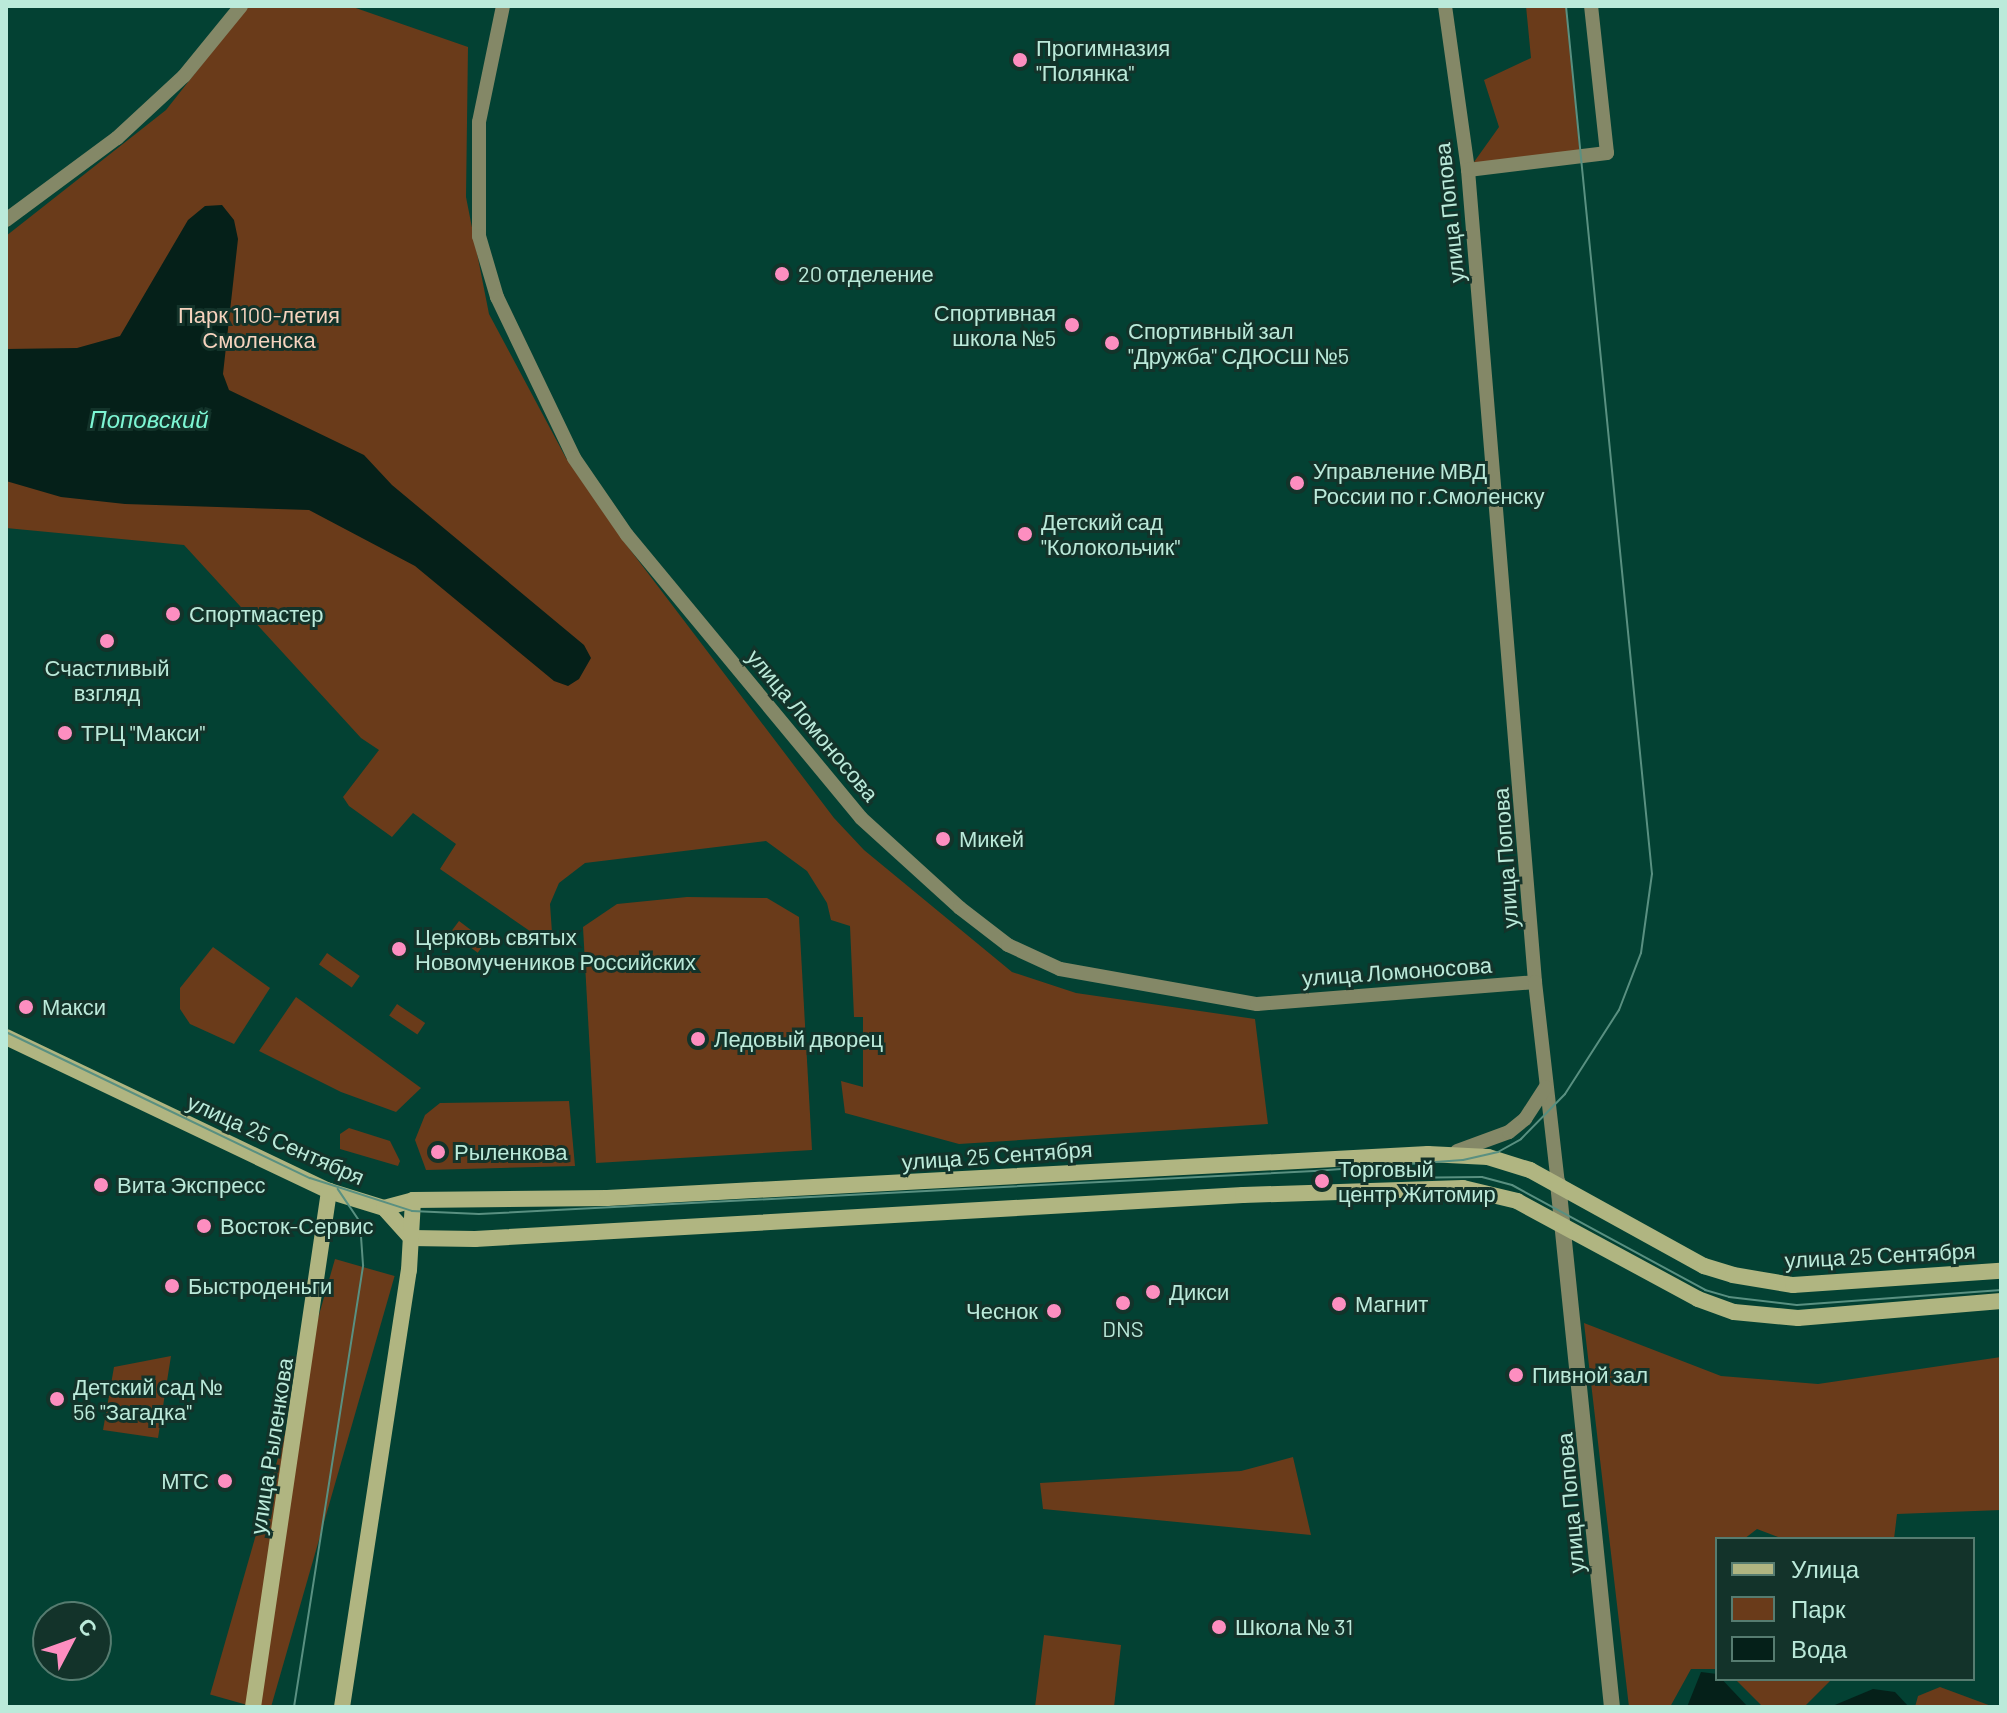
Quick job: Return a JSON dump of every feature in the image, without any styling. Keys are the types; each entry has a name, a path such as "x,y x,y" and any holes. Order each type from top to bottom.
{"main road":[{"name":"улица 25 Сентября","path":"6,1037 329,1191 384,1208 413,1200 478,1203 638,1196 1428,1154 1488,1157 1558,1183 1704,1266 1733,1275 1793,1285 2001,1271"},
{"path":"384,1208 411,1238 475,1239 1441,1187 1500,1194 1698,1299 1734,1312 1798,1318 2001,1301"},
{"name":"улица Рыленкова","path":"253,1707 329,1191"},
{"path":"342,1707 411,1238 413,1200"}],"street":[{"path":"6,220 117,138 184,76 241,6"},
{"name":"улица Ломоносова","path":"503,6 479,122 479,236 497,297 574,458 600,496 861,818 984,927 1008,945 1060,969 1257,1004 1535,982"},
{"name":"улица Попова","path":"1445,6 1468,170 1535,982 1612,1707"},
{"path":"1468,170 1607,153 1591,6"},
{"path":"1428,1154 1490,1143 1525,1119 1546,1086"}],"green space":[{"name":"Парк 1100-летия Смоленска","path":"248,6 350,6 468,47 466,197 489,314 566,458 622,539 834,818 864,850 1012,972 1076,993 1255,1019 1268,1124 959,1144 845,1113 841,1081 863,1087 863,1017 854,1017 850,926 831,920 827,903 807,871 766,841 585,863 559,883 550,904 553,947 440,869 456,844 413,813 392,837 349,806 343,797 379,750 361,738 184,545 6,528 6,236 166,110"},
{"path":"1526,6 1566,6 1580,155 1469,169 1499,127 1484,80 1531,58"},
{"name":"Ледовый дворец","path":"687,897 767,898 799,917 812,1150 596,1163 583,927 617,904"},
{"path":"459,921 486,941 478,953 451,932"},
{"path":"213,947 270,988 234,1044 190,1024 180,1009 180,988"},
{"path":"327,953 360,976 352,987 319,964"},
{"path":"296,997 421,1088 396,1112 341,1092 259,1051"},
{"path":"397,1004 425,1023 417,1035 389,1016"},
{"path":"569,1101 575,1166 426,1170 415,1140 425,1115 440,1103"},
{"path":"349,1128 390,1141 400,1161 398,1166 340,1149 340,1134"},
{"path":"335,1259 395,1276 271,1707 254,1707 210,1694"},
{"path":"1584,1323 1721,1376 1818,1384 2001,1357 2001,1510 1897,1514 1894,1537 1778,1537 1757,1529 1747,1537 1715,1537 1715,1669 1691,1669 1670,1707 1629,1707"},
{"path":"171,1356 158,1438 103,1430 114,1367"},
{"path":"1293,1457 1311,1535 1043,1509 1040,1483 1241,1471"},
{"path":"1044,1635 1121,1645 1114,1707 1035,1707"},
{"path":"1737,1681 1830,1681 1804,1707 1761,1705"},
{"path":"1940,1687 1994,1707 1915,1707 1918,1696"}],"water":[{"name":"Поповский","path":"222,205 234,220 238,239 223,374 229,390 364,455 392,485 584,645 591,658 579,679 568,686 554,681 415,566 309,510 125,504 61,497 6,481 6,349 77,348 120,336 188,220 205,206"},
{"path":"1701,1672 1715,1674 1715,1681 1724,1681 1748,1707 1687,1707"},
{"path":"1873,1689 1895,1692 1909,1707 1830,1707"}],"tram line":[{"path":"6,1032 310,1178 412,1211 479,1214 1314,1171 1463,1160 1498,1152 1521,1139 1565,1094 1619,1010 1641,953 1652,874 1566,6"},
{"path":"1387,1178 1482,1177 1512,1185 1705,1290 1729,1297 1797,1305 2001,1290"},
{"path":"294,1707 363,1265 360,1222 338,1189"}],"place":[{"name":"Прогимназия \"Полянка\"","path":"1020,60"},
{"name":"20 отделение","path":"782,274"},
{"name":"Спортивная школа №5","path":"1072,325"},
{"name":"Спортивный зал \"Дружба\" СДЮСШ №5","path":"1112,343"},
{"name":"Управление МВД России по г.Смоленску","path":"1297,483"},
{"name":"Детский сад \"Колокольчик\"","path":"1025,534"},
{"name":"Спортмастер","path":"173,614"},
{"name":"Счастливый взгляд","path":"107,641"},
{"name":"ТРЦ \"Макси\"","path":"65,733"},
{"name":"Микей","path":"943,839"},
{"name":"Церковь святых Новомучеников Российских","path":"399,949"},
{"name":"Макси","path":"26,1007"},
{"name":"Ледовый дворец","path":"698,1039"},
{"name":"Рыленкова","path":"438,1152"},
{"name":"Торговый центр Житомир","path":"1322,1181"},
{"name":"Вита Экспресс","path":"101,1185"},
{"name":"Восток-Сервис","path":"204,1226"},
{"name":"Быстроденьги","path":"172,1286"},
{"name":"Дикси","path":"1153,1292"},
{"name":"DNS","path":"1123,1303"},
{"name":"Магнит","path":"1339,1304"},
{"name":"Чеснок","path":"1054,1311"},
{"name":"Пивной зал","path":"1516,1375"},
{"name":"Детский сад № 56 \"Загадка\"","path":"57,1399"},
{"name":"МТС","path":"225,1481"},
{"name":"Школа № 31","path":"1219,1627"}]}
